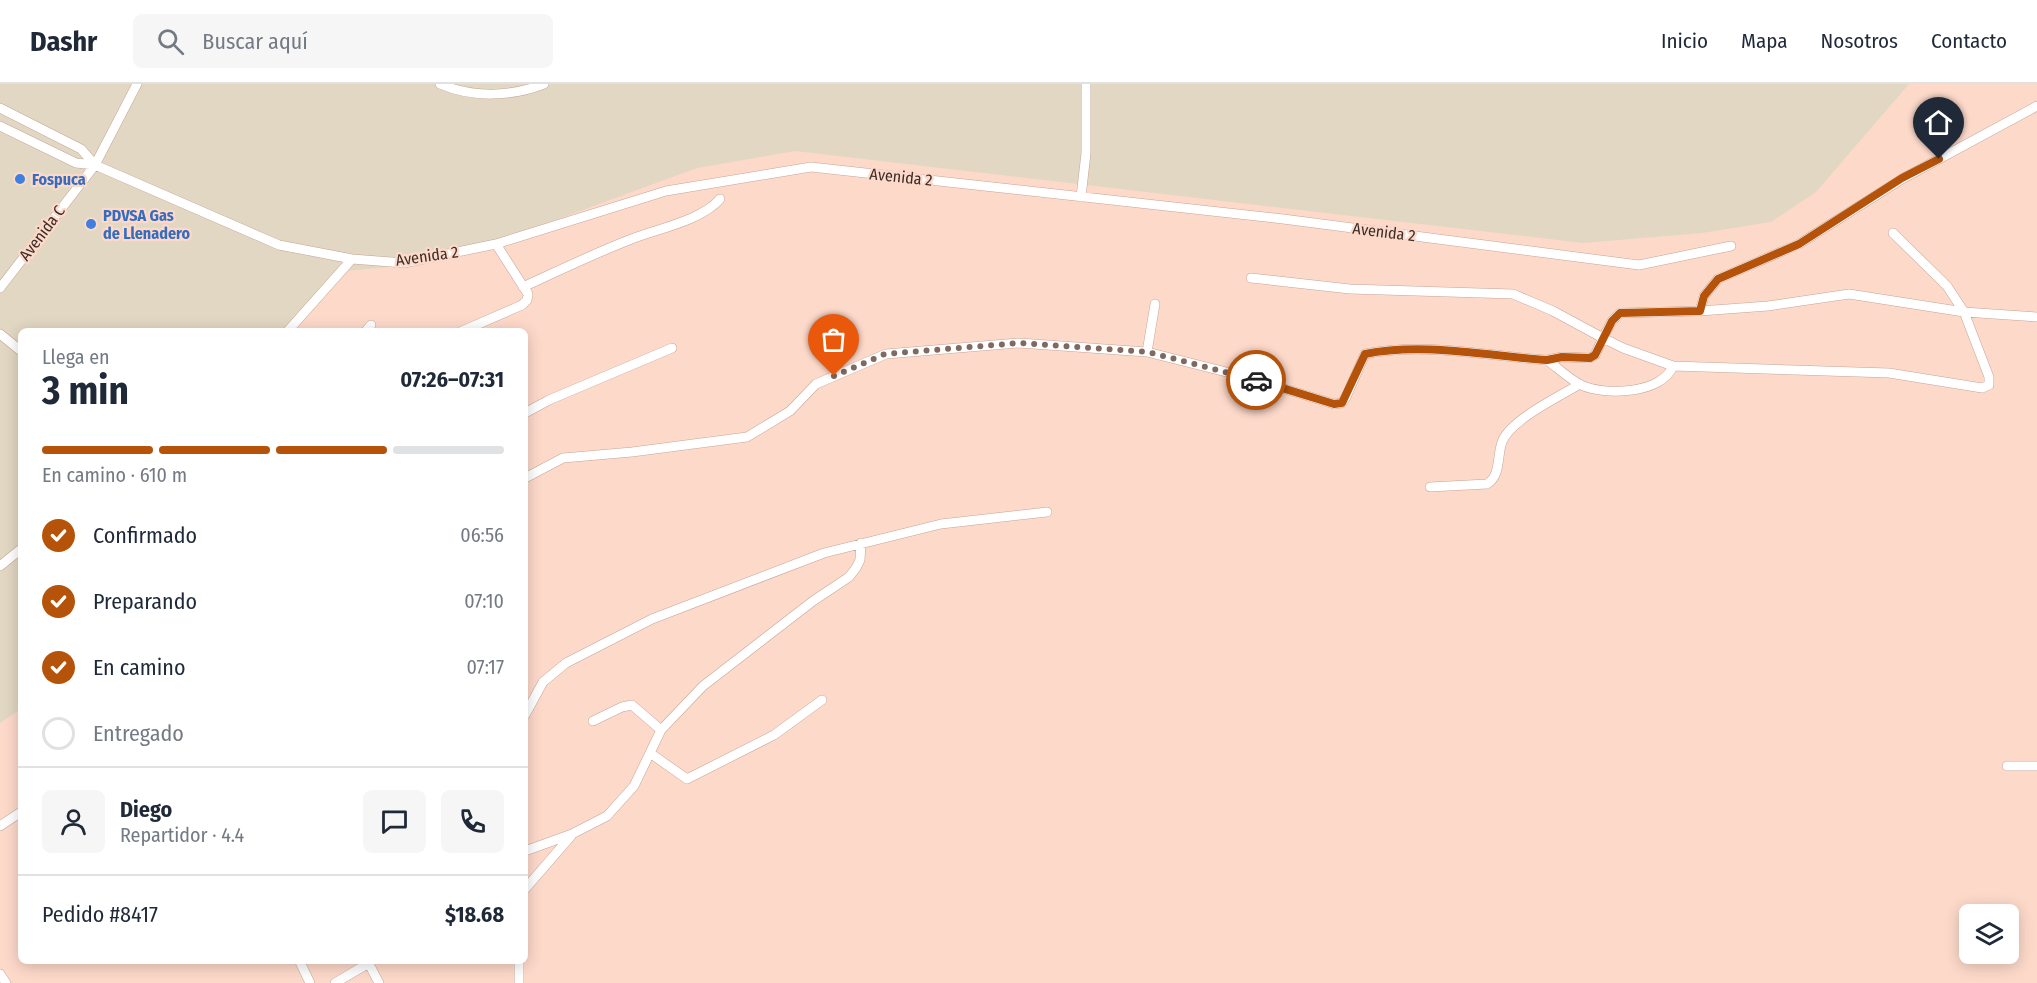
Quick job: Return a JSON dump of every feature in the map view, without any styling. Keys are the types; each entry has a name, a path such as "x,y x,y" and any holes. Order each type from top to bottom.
{"street":[{"name":"Avenida C","path":"0,288 95,165 137,84"},
{"path":"440,84 459,92 502,94 544,84"},
{"path":"1081,197 1086,153 1086,84"},
{"path":"1700,311 1704,296 1718,279 1799,244 1902,178 2037,106"},
{"name":"Avenida 2","path":"0,108 81,149 95,165"},
{"name":"Avenida 2","path":"0,126 76,163 95,165 279,245 352,259 404,262 496,244 666,191 811,167 1283,219 1639,265 1731,246"},
{"path":"523,287 628,240 705,212 720,199"},
{"path":"1251,278 1350,289 1513,294 1553,311 1623,348 1673,366 1889,373 1982,388 1989,385 1989,377 1964,312 1947,286 1893,233"},
{"path":"469,328 522,305 527,300 528,294 496,244"},
{"path":"291,328 352,259"},
{"path":"528,476 562,458 632,452 747,437 790,411 816,384 885,354 1019,343 1148,352 1246,377 1334,404 1342,403 1365,354 1450,350 1547,360 1562,357 1590,358 1595,355 1612,321 1620,313 1768,306 1849,294 1964,312 2037,317"},
{"path":"1148,352 1155,304"},
{"path":"0,334 18,349"},
{"path":"528,411 549,400 672,348"},
{"path":"1547,360 1580,384 1599,391 1637,389 1662,381 1670,374 1673,366"},
{"path":"1430,487 1492,482 1496,475 1502,441 1509,432 1530,413 1580,384"},
{"path":"528,710 543,682 566,663 652,619 824,553 941,524 1047,512"},
{"path":"528,849 572,834 607,816 634,786 661,730 703,686 813,601 849,577 860,560 861,543"},
{"path":"0,566 18,551"},
{"path":"650,753 687,779 774,735 822,700"},
{"path":"593,721 622,707 632,705 661,730"},
{"path":"2007,766 2037,766"},
{"path":"0,826 18,814"},
{"path":"528,885 572,834"},
{"path":"301,964 310,983"},
{"path":"335,983 365,964"},
{"path":"369,964 379,983"},
{"path":"519,964 519,983"},
{"path":"0,974 6,983"}],"shaded area":[{"path":"0,84 1909,84 1816,192 1771,222 1702,233 1583,243 795,151 697,168 474,250 387,267 335,272 285,328 18,328 18,711 0,723"}],"way so far":[{"path":"834,376 885,354 1019,343 1148,352 1256,380"}],"place":[{"name":"Fospuca","path":"20,179"},
{"name":"PDVSA Gas de Llenadero","path":"91,224"}],"route":[{"path":"1256,380 1334,404 1342,403 1346,397 1365,354 1450,350 1547,360 1562,357 1590,358 1595,355 1612,321 1620,313 1700,311 1704,296 1718,279 1799,244 1902,178 1939,159"}]}
